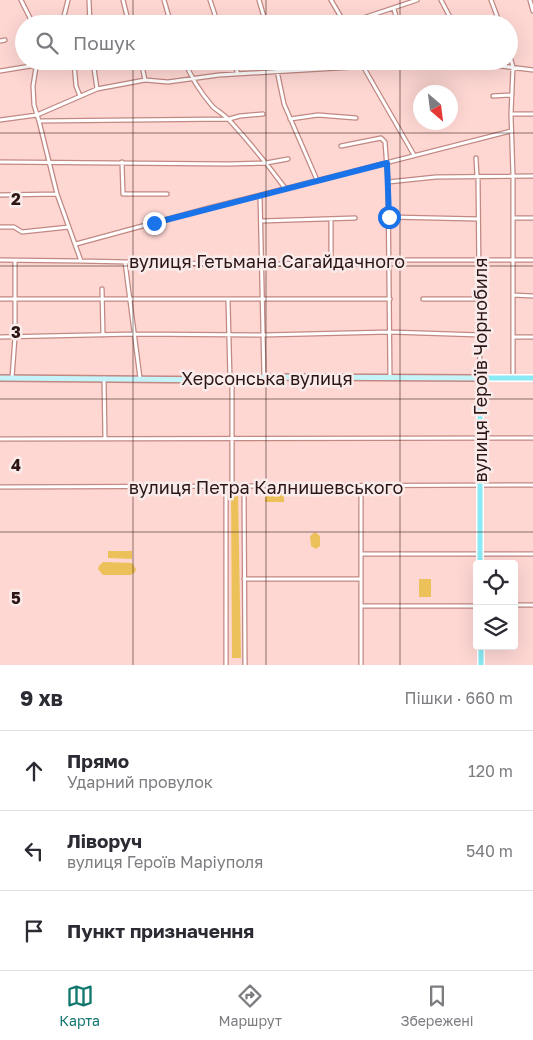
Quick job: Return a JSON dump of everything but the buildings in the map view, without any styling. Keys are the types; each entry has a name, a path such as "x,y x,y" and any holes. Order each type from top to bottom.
{"main road":[{"name":"Херсонська вулиця","path":"0,378 533,378"},
{"name":"вулиця Героїв Чорнобиля","path":"480,378 480,560"},
{"path":"481,650 481,665"}],"street":[{"path":"21,0 28,15"},
{"path":"64,15 68,0"},
{"path":"89,0 90,15"},
{"path":"123,0 127,15"},
{"path":"164,0 168,15"},
{"path":"210,0 215,15"},
{"path":"259,0 263,15"},
{"path":"331,0 340,15"},
{"path":"374,15 418,0"},
{"path":"441,0 449,15"},
{"path":"491,0 497,15"},
{"path":"530,0 533,11"},
{"path":"394,9 396,15"},
{"path":"0,71 15,68"},
{"path":"518,68 533,70"},
{"path":"36,70 33,98 37,115 57,194 81,260"},
{"path":"75,70 76,86 80,96"},
{"path":"94,70 97,89"},
{"path":"143,70 145,80"},
{"path":"188,70 191,78 214,107 228,119 285,188"},
{"path":"236,70 238,74"},
{"path":"0,120 37,115 97,89 145,80 168,82 238,74 311,70"},
{"path":"364,70 414,155"},
{"path":"513,70 511,131 513,176 513,378"},
{"path":"277,72 284,104 317,180"},
{"path":"493,96 512,95"},
{"path":"39,121 228,119 263,114"},
{"path":"511,114 533,114"},
{"path":"290,119 318,115 356,118"},
{"path":"76,244 285,188 511,131"},
{"path":"341,146 380,138 386,142 389,217 390,378"},
{"name":"вулиця Героїв Чорнобиля","path":"476,158 480,261 480,378"},
{"path":"0,162 266,163 288,159"},
{"path":"122,162 123,194 167,194"},
{"path":"388,182 436,177 533,176"},
{"path":"0,195 57,194"},
{"path":"260,195 264,378"},
{"path":"389,217 478,219"},
{"path":"261,221 355,218"},
{"path":"513,218 533,218"},
{"path":"331,219 331,261"},
{"path":"0,227 14,227 22,232 69,227"},
{"name":"вулиця Гетьмана Сагайдачного","path":"0,260 81,260 262,265 331,261 533,260"},
{"path":"12,378 15,336 15,261"},
{"path":"125,262 140,378"},
{"path":"102,289 103,335"},
{"path":"513,295 533,296"},
{"path":"0,299 390,299"},
{"path":"423,299 480,299"},
{"path":"228,300 232,487"},
{"path":"0,337 390,332 481,335"},
{"path":"514,337 533,337"},
{"path":"104,378 105,439"},
{"path":"0,439 533,438"},
{"name":"вулиця Петра Калнишевського","path":"0,487 533,485"},
{"path":"361,486 361,665"},
{"path":"226,487 226,665"},
{"path":"244,487 245,665"},
{"path":"361,554 533,554"},
{"path":"244,579 361,580"},
{"path":"518,606 533,605"},
{"path":"361,606 473,606"}],"shaded area":[{"path":"231,492 238,492 241,658 232,658"},
{"path":"265,493 284,493 284,502 265,502"},
{"path":"315,532 320,536 320,546 316,549 311,546 310,536"},
{"path":"108,551 132,551 132,559 108,558"},
{"path":"103,562 132,563 136,569 131,575 103,575 98,569"},
{"path":"419,579 431,579 431,597 419,597"}],"route":[{"path":"154,223 387,163 389,217"}]}
